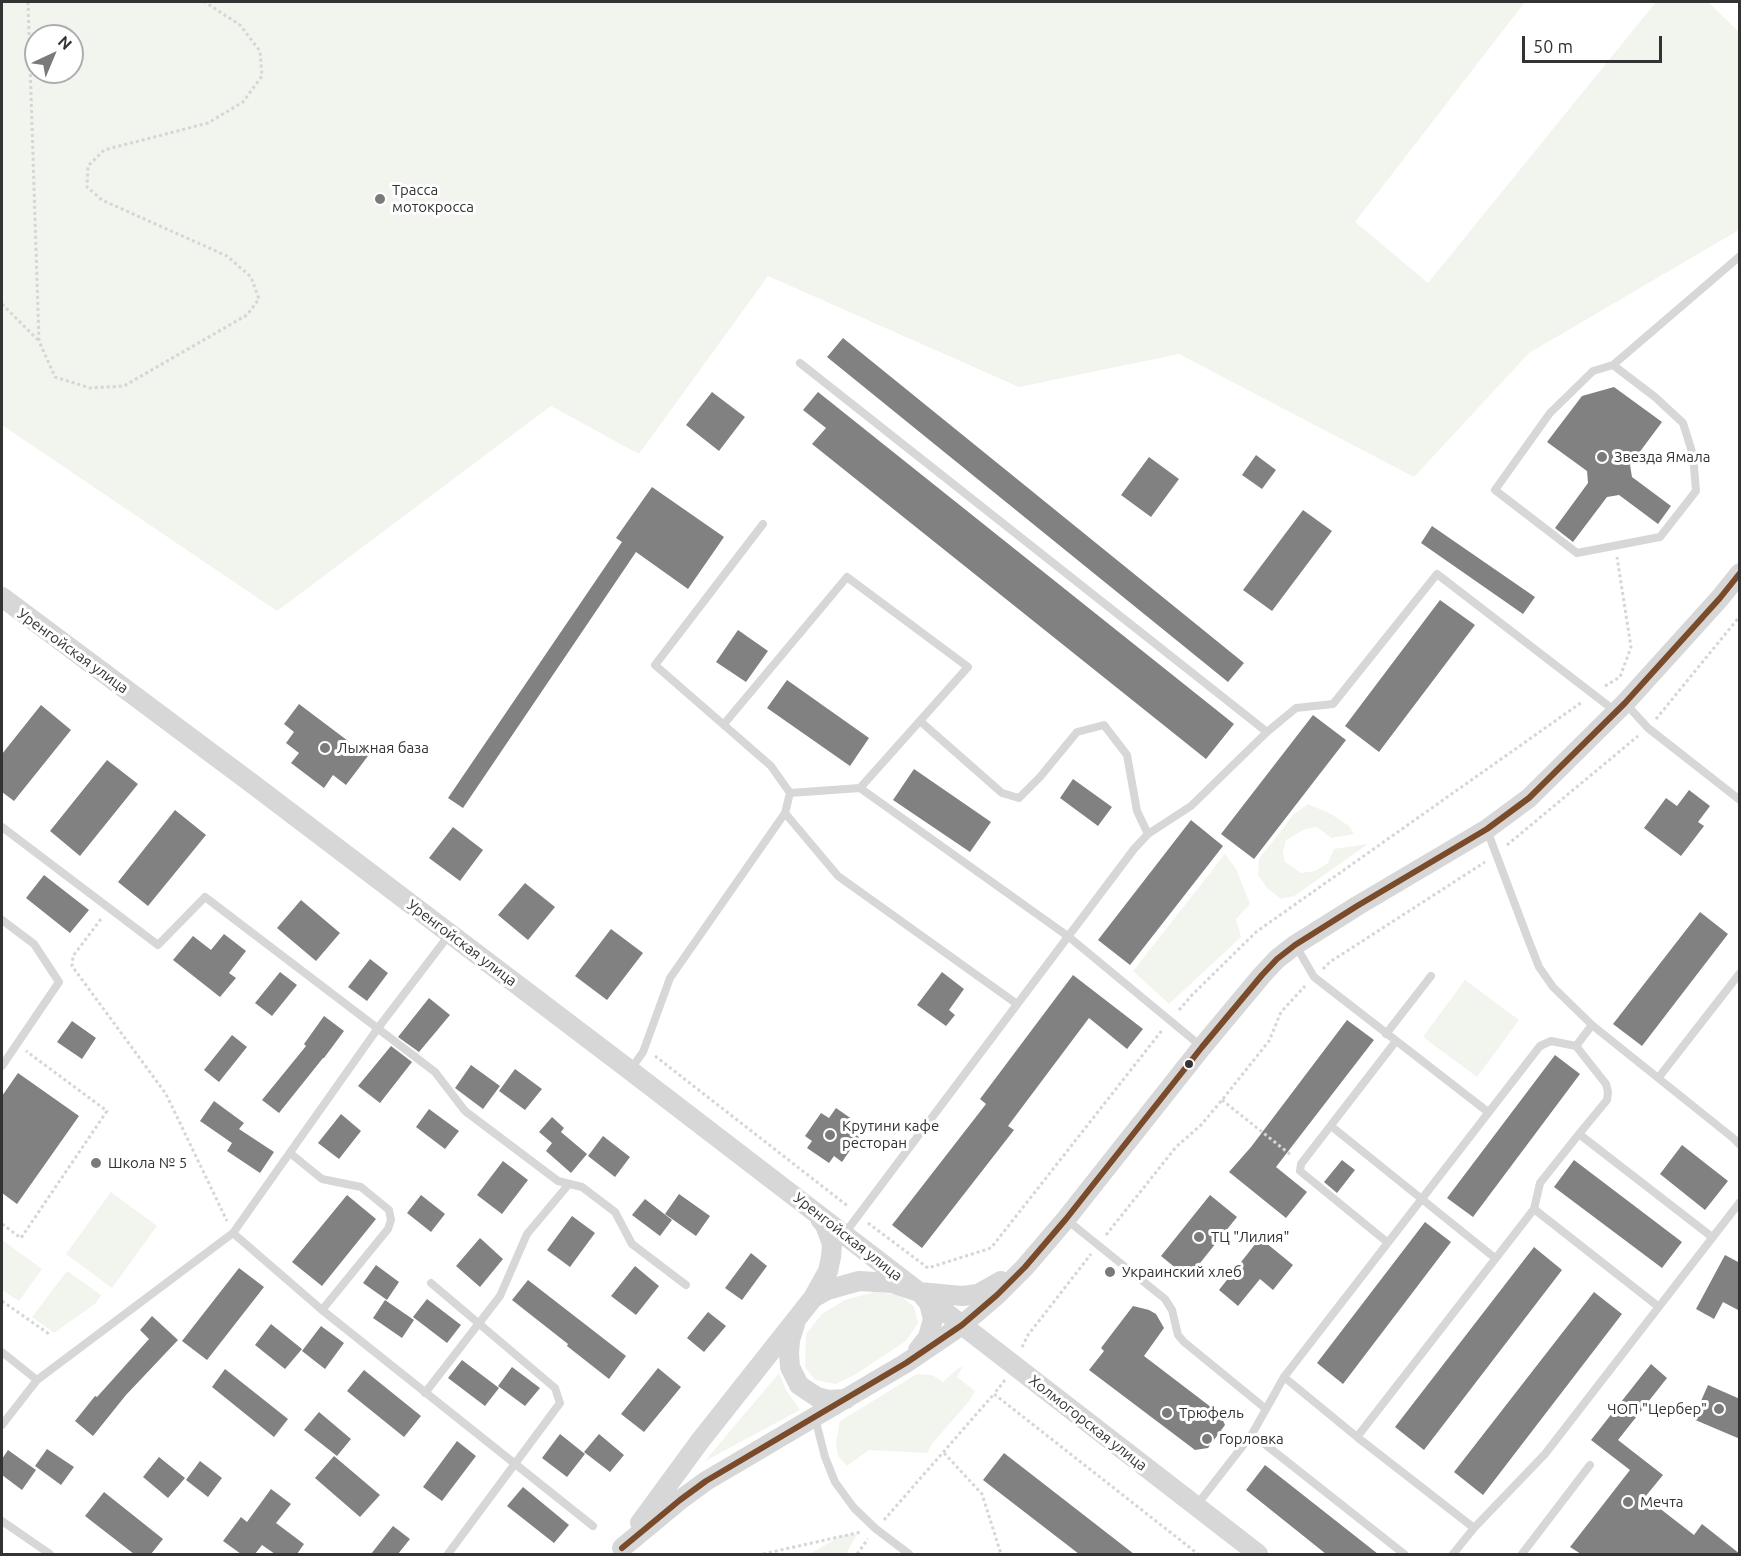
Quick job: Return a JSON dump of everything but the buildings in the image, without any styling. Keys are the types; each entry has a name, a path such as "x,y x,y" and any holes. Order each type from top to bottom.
{"street":[{"path":"622,1552 680,1500 706,1481 846,1399 962,1324 1025,1267 1262,975 1295,945 1487,829 1530,798 1621,707 1740,573"},
{"name":"Уренгойская улица","path":"2,597 254,785 919,1292"},
{"path":"808,1206 825,1225 832,1244 831,1257 828,1271 794,1326 790,1340 790,1367 799,1385 817,1397 828,1400 846,1399"},
{"path":"622,1552 700,1441 809,1304 827,1290 858,1281 892,1283 919,1292 953,1296 978,1294 1025,1267"},
{"path":"906,1362 924,1344 932,1328 932,1311 929,1303 919,1292"},
{"name":"Холмогорская улица","path":"919,1292 1257,1554"}],"lane":[{"path":"1613,364 1655,397 1683,423 1693,455 1696,492 1660,537 1576,553 1495,490 1550,413 1593,371 1613,364 1740,256"},
{"path":"800,363 1267,732"},
{"path":"630,1071 643,1052 670,978 785,813 790,793 771,766 655,665 763,524"},
{"path":"843,1234 1134,849 1148,834 1191,806 1267,732 1296,708 1333,704 1437,574 1621,707 1740,800"},
{"path":"724,724 847,577 968,667 860,788"},
{"path":"920,721 1002,793 1019,798 1040,777 1077,732 1104,725 1127,755 1137,811 1148,834"},
{"path":"790,793 860,788 1069,937 1202,1047"},
{"path":"785,813 838,876 1017,1004"},
{"path":"2,826 158,945 205,897 435,1072 465,1111 558,1181 582,1187 615,1212 632,1244 686,1285"},
{"path":"1487,829 1539,967 1553,987 1592,1025 1659,1077 1740,1145"},
{"path":"2,920 34,944 58,982 2,1066"},
{"path":"2,1425 37,1380 233,1233 378,1028 450,934"},
{"path":"1295,945 1314,977 1488,1112"},
{"path":"1659,1077 1740,974"},
{"path":"1386,1034 1431,976"},
{"path":"1576,1046 1592,1025"},
{"path":"1387,1242 1300,1171 1301,1164 1396,1041"},
{"path":"1196,1506 1252,1434 1284,1377 1488,1112 1545,1042 1576,1046 1606,1084 1607,1100 1540,1183 1534,1209 1358,1437"},
{"path":"1331,1126 1496,1258"},
{"path":"1579,1134 1712,1237"},
{"path":"290,1153 322,1179 361,1187 389,1210 391,1220 388,1229 322,1310"},
{"path":"425,1393 500,1296 527,1234 569,1184"},
{"path":"1453,1554 1474,1528 1545,1454 1740,1202"},
{"path":"1534,1209 1659,1306"},
{"path":"1066,1219 1165,1299 1172,1310 1178,1335 1184,1342 1266,1409"},
{"path":"233,1233 322,1310 593,1526"},
{"path":"430,1283 555,1388 560,1403 448,1554"},
{"path":"2,1352 37,1380"},
{"path":"1284,1377 1474,1528"},
{"path":"814,1418 825,1457 836,1482 854,1508 876,1529 909,1554"},
{"path":"1252,1434 1404,1554"},
{"path":"1522,1554 1590,1465"},
{"path":"2,1521 50,1554"}],"path":[{"path":"28,2 39,341"},
{"path":"2,304 39,341 55,377 90,388 124,386 247,315 259,299 250,277 227,256 102,200 87,187 88,166 104,150 208,123 243,102 262,76 260,51 240,25 205,2"},
{"path":"1616,546 1631,647"},
{"path":"857,1554 876,1529 994,1394 1013,1365 1028,1335 1176,1147 1201,1125 1269,1041 1281,1012 1330,962 1496,854 1648,728 1740,616"},
{"path":"109,908 73,956 72,966 165,1094 233,1233"},
{"path":"2,1224 21,1238 107,1111 17,1044"},
{"path":"1222,1100 1301,1164"},
{"path":"2,1301 49,1334"},
{"path":"994,1394 1198,1554"},
{"path":"944,1453 982,1494 1002,1554"},
{"path":"764,1554 876,1529"}],"shaded area":[{"path":"2,2 1525,2 1355,222 1428,283 1656,2 1708,2 1739,32 1739,230 1529,353 1414,477 1179,354 1019,387 768,276 639,454 551,406 277,611 2,425"},
{"path":"1308,804 1331,814 1349,826 1354,834 1331,838 1317,827 1305,829 1286,840 1283,852 1285,862 1301,873 1315,871 1328,863 1334,849 1368,844 1294,896 1281,899 1267,888 1258,875 1259,859 1294,814"},
{"path":"1225,854 1236,869 1250,904 1236,919 1241,937 1169,1004 1133,971"},
{"path":"1465,980 1519,1020 1477,1077 1423,1037"},
{"path":"111,1192 157,1226 112,1288 66,1254"},
{"path":"2,1240 42,1269 19,1301 2,1290"},
{"path":"67,1271 101,1295 96,1303 54,1333 32,1317"},
{"path":"874,1292 900,1295 914,1307 918,1323 906,1341 856,1374 836,1384 815,1380 805,1367 806,1334 822,1314 845,1300"},
{"path":"963,1366 957,1377 975,1391 927,1453 869,1450 847,1466 838,1456 836,1443 840,1421 917,1374 932,1375 943,1382"},
{"path":"779,1373 786,1390 800,1410 705,1461"},
{"path":"857,1534 846,1554 809,1554 843,1535"}],"transit line":[{"path":"622,1548 706,1481 906,1363 962,1325 997,1295 1025,1267 1066,1219 1202,1047 1277,959 1357,906 1487,829 1529,798 1625,703 1740,573"}],"place":[{"name":"Трасса мотокросса","path":"380,199"},
{"name":"Звезда Ямала","path":"1602,457"},
{"name":"Лыжная база","path":"325,748"},
{"name":"Крутини кафе ресторан","path":"830,1135"},
{"name":"Школа № 5","path":"96,1163"},
{"name":"ТЦ \"Лилия\"","path":"1199,1237"},
{"name":"Украинский хлеб","path":"1110,1272"},
{"name":"ЧОП \"Цербер\"","path":"1719,1409"},
{"name":"Трюфель","path":"1167,1413"},
{"name":"Горловка","path":"1207,1439"},
{"name":"Мечта","path":"1628,1502"}]}
